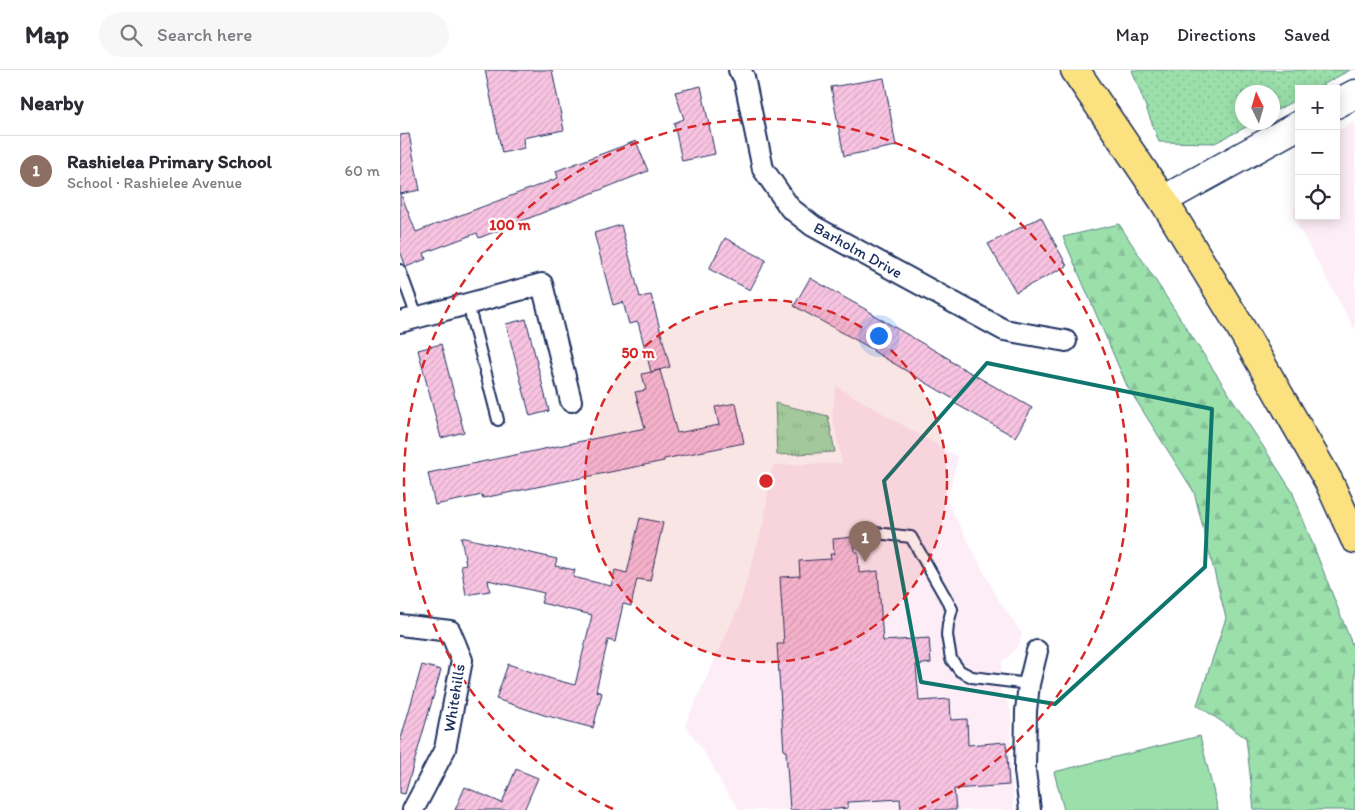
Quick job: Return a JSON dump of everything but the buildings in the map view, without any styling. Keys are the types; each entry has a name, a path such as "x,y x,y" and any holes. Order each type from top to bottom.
{"main road":[{"path":"1075,70 1163,200 1238,323 1319,465 1355,539"}],"street":[{"name":"Barholm Drive","path":"739,70 744,76 763,169 790,208 813,226 1004,330 1066,342"},
{"path":"1340,102 1355,94"},
{"path":"1163,200 1295,127"},
{"path":"408,320 542,284 570,401"},
{"name":"Whitehills","path":"400,625 450,630 462,660 445,749 413,810"},
{"path":"1030,810 1025,771 1026,711 1029,684 1037,650"}],"lane":[{"path":"400,270 408,320"},
{"path":"468,304 498,420"},
{"path":"876,533 911,537 952,609 948,624 949,647 952,659 960,671 972,677 1029,684"}],"highlighted area":[{"path":"987,363 1212,409 1205,567 1055,704 921,682 884,481"}],"shaded area":[{"path":"1355,121 1355,330 1293,217 1295,208 1295,220 1340,220 1340,129"},
{"path":"836,386 958,457 947,501 999,601 1022,634 1019,644 1007,658 1002,660 1000,692 1007,701 1011,712 1010,759 1014,810 740,810 725,790 709,760 685,725 739,606 764,522 771,470 774,465 842,463 832,415"}],"green space":[{"path":"1132,70 1350,70 1322,85 1295,85 1295,100 1280,108 1280,85 1235,85 1235,130 1240,130 1215,143 1159,142"},
{"path":"1119,224 1292,491 1355,652 1355,810 1254,810 1246,738 1197,705 1226,618 1194,492 1127,386 1063,237"},
{"path":"775,403 828,416 835,452 777,455"},
{"path":"1200,736 1218,810 1064,810 1054,772"}],"place":[{"name":"Rashielea Primary School","path":"865,562"}]}
